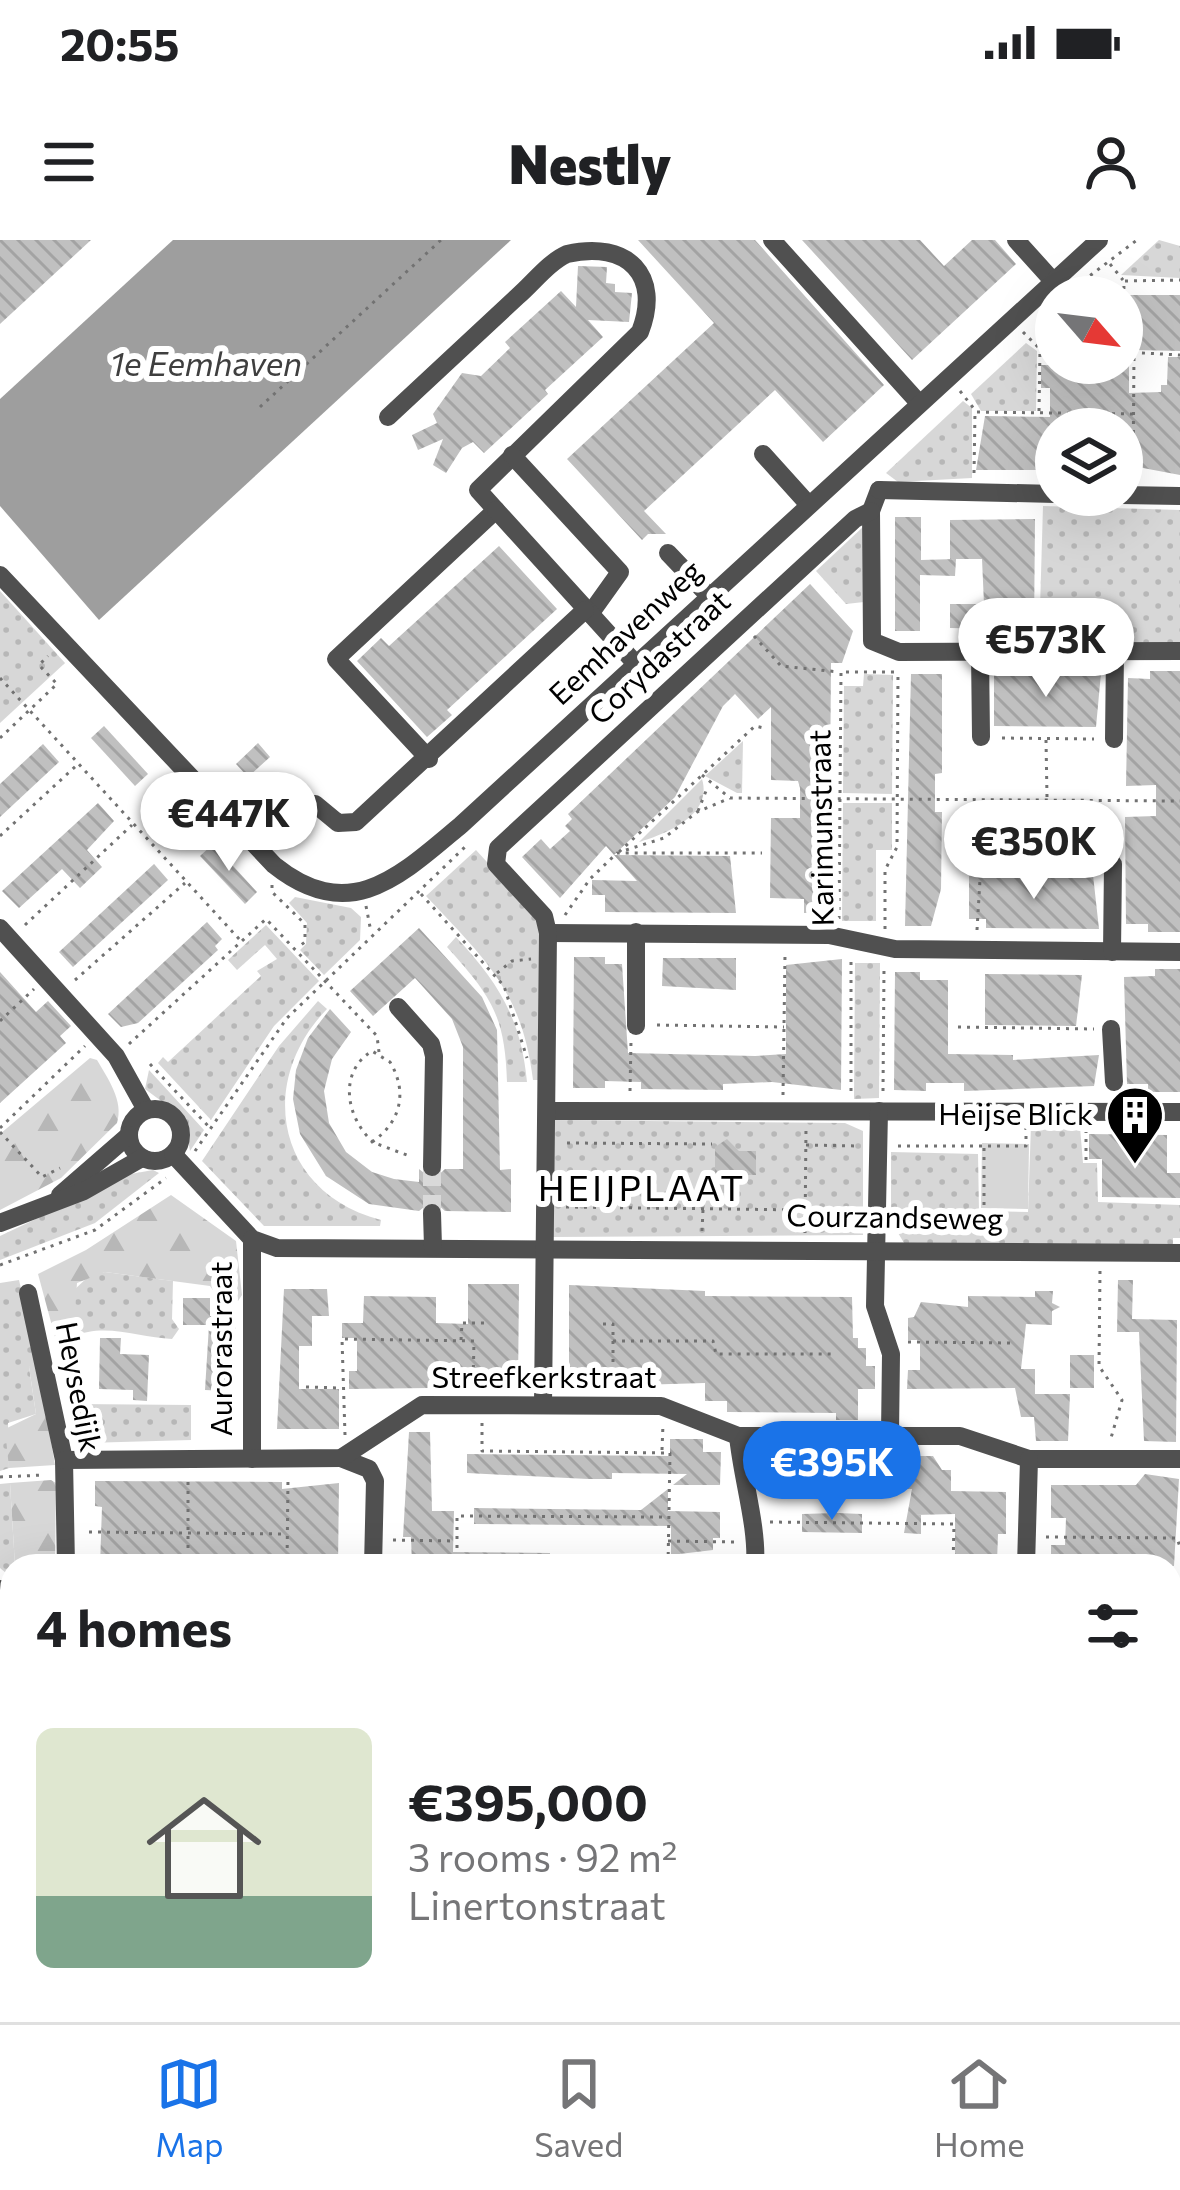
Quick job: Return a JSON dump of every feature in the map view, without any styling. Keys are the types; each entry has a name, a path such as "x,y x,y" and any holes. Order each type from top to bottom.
{"street":[{"path":"772,240 919,403"},
{"path":"1016,240 1049,276"},
{"name":"Eemhavenweg","path":"1058,276 1099,240"},
{"path":"388,417 562,256 585,248 624,252 637,263 650,293 640,332 478,490 636,664"},
{"name":"Eemhavenweg","path":"363,892 389,882 421,859 1035,298"},
{"path":"763,454 809,505"},
{"path":"315,804 338,823 356,822 588,612 621,575 512,455"},
{"path":"855,464 879,490 1035,493"},
{"path":"879,490 872,511 872,641 899,652 1180,651"},
{"path":"1143,495 1180,496"},
{"path":"429,759 335,659 496,510"},
{"name":"Corydastraat","path":"548,934 544,916 496,864 495,855 855,519 872,511"},
{"path":"668,553 710,597"},
{"path":"0,575 274,865 313,889 363,892"},
{"path":"1114,740 1115,651"},
{"path":"980,652 981,737"},
{"path":"1112,952 1113,864"},
{"path":"636,1026 637,932"},
{"path":"5,934 116,1056 146,1110"},
{"path":"543,1405 548,934 785,935 884,947 1180,952"},
{"path":"398,1007 430,1044 434,1056 432,1162"},
{"path":"1112,1029 1114,1082"},
{"path":"52,1202 128,1135 132,1123 146,1110 165,1111 179,1124 181,1137 173,1154 155,1162 142,1158 128,1135"},
{"path":"548,1111 1180,1112"},
{"path":"879,1111 875,1306 888,1343 890,1434"},
{"path":"173,1154 252,1239"},
{"path":"0,1223 84,1191 142,1158"},
{"path":"432,1213 433,1247"},
{"name":"Courzandseweg","path":"252,1239 277,1248 805,1246 876,1251 1180,1253"},
{"name":"Aurorastraat","path":"252,1239 252,1459"},
{"name":"Heysedijk","path":"28,1293 64,1467 66,1554"},
{"name":"Streefkerkstraat","path":"64,1467 345,1453 422,1406 543,1405 663,1406 738,1436 960,1436 1029,1459 1180,1459"},
{"path":"738,1436 755,1554"},
{"path":"345,1453 372,1474 374,1554"},
{"path":"1026,1554 1029,1459"}],"path":[{"path":"260,407 441,240"},
{"path":"1090,276 1137,240"},
{"path":"1108,263 1120,276"},
{"path":"1143,281 1180,280"},
{"path":"1012,320 1035,344"},
{"path":"1143,354 1180,356"},
{"path":"959,391 975,412 974,492"},
{"path":"975,412 1035,413"},
{"path":"742,623 782,666 898,672"},
{"name":"Karimunstraat","path":"879,1111 886,870 897,847 899,652"},
{"path":"0,738 57,685 39,665 50,654 70,674 80,664"},
{"name":"Karimunstraat","path":"841,672 839,921 852,958 850,1112"},
{"path":"0,678 242,941"},
{"path":"548,934 617,854 755,726 764,728"},
{"path":"981,737 1114,740"},
{"path":"1046,738 1047,800"},
{"path":"0,836 78,764"},
{"path":"702,775 730,798"},
{"path":"698,812 709,783"},
{"path":"617,854 664,838 698,812 730,798 1180,801"},
{"path":"5,934 133,824"},
{"path":"617,854 762,853"},
{"path":"976,950 981,863 1113,864"},
{"path":"274,865 272,892 305,924 304,942 295,950"},
{"path":"60,993 186,882"},
{"path":"418,891 496,974 514,1005 527,1062"},
{"path":"363,892 371,934"},
{"path":"116,1056 266,919 377,1036 379,1052 396,1072 400,1104 393,1124 372,1142"},
{"path":"783,1112 785,935"},
{"path":"496,974 512,962 548,959"},
{"path":"0,1021 46,977"},
{"path":"630,1111 636,1026 784,1027"},
{"path":"958,1027 1112,1029"},
{"path":"61,1168 42,1178 0,1130 97,1034"},
{"path":"379,1052 361,1058 350,1086 352,1112 372,1142 432,1162"},
{"path":"150,1064 212,1130"},
{"path":"806,1145 1026,1146 1027,1111"},
{"path":"805,1246 806,1112"},
{"path":"1086,1160 1087,1112"},
{"path":"547,1142 712,1144"},
{"path":"984,1146 984,1249"},
{"path":"546,1207 806,1210"},
{"path":"702,1247 703,1209"},
{"path":"1101,1251 1099,1366 1122,1400 1109,1459"},
{"path":"0,1265 19,1262"},
{"path":"461,1341 462,1323 484,1323"},
{"path":"603,1324 613,1324 613,1406"},
{"path":"345,1453 342,1339 474,1341 482,1451 670,1453 668,1554"},
{"path":"613,1341 713,1341 716,1354 835,1354"},
{"path":"888,1343 1014,1343"},
{"path":"306,1388 341,1388"},
{"path":"662,1452 663,1406"},
{"path":"286,1554 288,1459"},
{"path":"188,1554 189,1460"},
{"path":"0,1478 64,1467"},
{"path":"457,1554 457,1516 668,1517"},
{"path":"668,1540 954,1524 953,1554"},
{"path":"89,1532 287,1534"},
{"path":"1027,1537 1177,1538 1180,1547"},
{"path":"374,1540 457,1541"}],"green space":[{"path":"1159,240 1180,246 1180,278 1121,275"},
{"path":"1026,343 1035,350 1035,411 981,411 971,394"},
{"path":"963,401 972,408 972,478 898,482 886,473"},
{"path":"1143,509 1180,510 1180,643 1039,643 1043,516 1143,516"},
{"path":"864,526 864,602 846,604 816,571"},
{"path":"0,591 65,663 0,723"},
{"path":"864,674 893,675 892,794 843,793 844,686 863,686"},
{"path":"743,741 742,793 737,793 705,776"},
{"path":"702,779 704,792 694,813 674,828 639,842"},
{"path":"843,803 892,803 892,850 876,850 876,921 842,921"},
{"path":"476,850 539,919 540,1080 533,1080 520,1023 497,978 426,896"},
{"path":"295,897 351,908 361,917 360,940 324,975 300,950 306,944 307,923 289,903"},
{"path":"266,925 319,981 274,1026 211,1120 158,1063 163,1057 168,1062 261,976 257,971 277,959 265,945 237,970 228,960"},
{"path":"456,937 505,1003 519,1039 527,1082 507,1082 499,1023 475,979 447,947"},
{"path":"855,963 880,963 879,1098 854,1099"},
{"path":"318,1001 327,1009 305,1038 291,1069 285,1101 288,1132 299,1161 318,1186 346,1206 381,1220 380,1226 264,1226 202,1161 279,1046"},
{"path":"90,1058 97,1060 114,1090 117,1123 61,1178 0,1210 0,1134"},
{"path":"149,1070 204,1130 190,1151 184,1118 145,1089"},
{"path":"554,1120 845,1123 863,1131 863,1235 553,1237"},
{"path":"1031,1125 1080,1127 1083,1163 1097,1163 1098,1202 1180,1205 1180,1238 1173,1238 1173,1245 904,1243 891,1221 891,1152 978,1154 979,1211 1028,1212"},
{"path":"982,1143 1029,1144 1028,1209 981,1208"},
{"path":"159,1173 95,1223 0,1260 0,1236 131,1174"},
{"path":"171,1195 236,1241 242,1295 238,1301 220,1300 210,1286 105,1272 77,1283 73,1337 55,1337 38,1274 86,1250"},
{"path":"105,1272 173,1281 172,1319 179,1329 172,1339 110,1331 73,1337 73,1291 90,1275"},
{"path":"19,1280 38,1362 29,1367 36,1414 8,1423 9,1468 0,1471 0,1283"},
{"path":"38,1362 55,1465 9,1468 5,1429 36,1414 29,1367"},
{"path":"76,1404 191,1405 191,1440 86,1443 80,1440"},
{"path":"10,1483 14,1554 0,1554 0,1484"},
{"path":"10,1483 56,1483 55,1554 14,1554"}],"water":[{"name":"1e Eemhaven","path":"173,240 511,240 99,620 0,506 0,399"}],"building":[{"path":"0,240 91,240 0,324"},
{"path":"638,240 755,240 884,385 823,442 775,390 644,511 666,534 648,534 642,540 567,459 714,323"},
{"path":"802,240 920,240 944,266 972,240 995,240 1016,264 912,360"},
{"path":"578,266 607,267 606,283 615,284 615,292 632,293 629,322 588,320 603,337 545,390 548,394 484,453 473,442 462,448 446,473 433,465 443,439 418,450 412,435 437,423 433,414 462,373 481,376 510,348 505,342 561,291 576,307"},
{"path":"1143,295 1180,295 1180,351 1143,350"},
{"path":"1168,357 1180,357 1180,475 1143,468 1143,408 1050,408 1050,388 1041,388 1041,384 1129,384 1129,393 1161,392 1161,385 1167,385"},
{"path":"985,416 1035,417 1035,470 976,470"},
{"path":"895,517 921,517 921,560 956,559 955,576 920,575 920,631 895,631"},
{"path":"1035,519 1034,630 950,628 950,604 984,604 982,559 950,559 950,520"},
{"path":"499,546 557,609 447,710 452,715 427,737 357,661 381,638 389,646"},
{"path":"810,584 853,631 842,663 831,663 829,913 804,913 804,899 770,898 771,818 800,818 800,788 798,781 771,780 771,707 758,719 735,694 723,706 675,797 614,855 606,846 560,898 522,857 541,839 550,849 570,831 565,826 572,819 568,814"},
{"path":"1150,671 1180,671 1180,932 1148,932 1148,924 1126,924 1125,817 1156,816 1156,785 1126,786 1128,678 1150,679"},
{"path":"994,673 1101,673 1096,727 994,726"},
{"path":"911,674 942,674 942,773 935,774 935,812 942,812 941,889 931,926 905,926"},
{"path":"104,726 148,774 135,786 91,738"},
{"path":"258,743 270,757 248,777 236,764"},
{"path":"43,744 59,762 0,817 0,784"},
{"path":"98,803 114,821 87,850 102,867 80,888 62,869 19,908 2,891"},
{"path":"213,844 257,892 245,904 200,856"},
{"path":"614,855 730,856 736,913 605,912 605,895 592,895 592,880 637,881"},
{"path":"154,864 168,880 73,967 59,952"},
{"path":"1093,875 1099,929 986,928 986,919 969,919 969,876"},
{"path":"207,922 222,939 215,946 218,950 138,1023 121,1027 108,1014"},
{"path":"419,928 482,997 497,1030 500,1170 511,1169 511,1212 445,1211 433,1200 419,1211 369,1204 326,1176 300,1134 293,1099 296,1070 308,1038 330,1009 351,1032 332,1059 324,1091 329,1123 346,1152 372,1172 394,1179 419,1182 419,1169 433,1180 445,1169 463,1169 463,1047 452,1019 415,978 373,1016 350,991"},
{"path":"574,957 605,957 605,964 622,964 628,1053 755,1056 786,1054 786,965 842,959 841,1090 772,1082 723,1084 723,1090 641,1089 641,1082 605,1081 605,1088 573,1088"},
{"path":"663,958 736,958 736,990 662,986"},
{"path":"1155,969 1180,969 1180,1092 1148,1092 1148,1084 1127,1084 1124,977 1155,976"},
{"path":"0,972 36,1012 48,1001 71,1026 60,1036 66,1043 0,1103"},
{"path":"895,972 920,972 920,980 948,980 948,1054 1013,1055 1013,1060 1099,1055 1094,1086 964,1091 964,1083 926,1083 926,1091 894,1090"},
{"path":"985,974 1082,975 1076,1026 985,1025"},
{"name":"Heijse Blick","path":"1089,1134 1167,1135 1167,1173 1180,1173 1180,1198 1102,1197 1102,1159 1089,1159"},
{"path":"727,1139 739,1151 756,1151 756,1175 736,1175 736,1193 715,1193 715,1147"},
{"path":"1118,1280 1133,1280 1132,1319 1177,1320 1176,1442 1144,1441 1139,1332 1117,1332"},
{"path":"468,1284 519,1284 518,1387 349,1389 349,1371 357,1371 357,1338 342,1338 342,1323 363,1323 364,1296 436,1297 436,1323 468,1324"},
{"path":"569,1285 705,1291 705,1296 852,1297 853,1338 858,1338 858,1348 866,1348 866,1366 875,1366 875,1389 858,1389 858,1420 836,1420 836,1413 727,1412 727,1401 705,1401 705,1383 569,1387"},
{"path":"284,1289 327,1289 329,1316 312,1316 312,1346 299,1346 299,1389 339,1389 339,1429 277,1429"},
{"path":"1035,1291 1053,1291 1052,1303 1060,1307 1052,1311 1052,1325 1026,1324 1021,1369 1035,1369 1035,1394 1070,1394 1068,1441 1036,1441 1034,1417 1021,1417 1015,1388 907,1389 908,1370 920,1370 920,1340 908,1340 908,1318 914,1317 921,1302 968,1307 968,1296 1035,1297"},
{"path":"183,1298 210,1298 210,1316 236,1316 236,1349 227,1349 226,1391 205,1390 209,1325 183,1325"},
{"path":"100,1338 121,1338 120,1354 149,1355 147,1401 133,1400 133,1390 99,1389"},
{"path":"1070,1355 1094,1355 1094,1388 1070,1388"},
{"path":"409,1432 430,1432 432,1511 454,1511 453,1552 550,1554 412,1554 411,1537 403,1537"},
{"path":"670,1439 703,1439 703,1452 721,1452 720,1485 673,1485 687,1474 612,1473 612,1479 588,1479 467,1473 467,1454 670,1456"},
{"path":"933,1456 942,1470 951,1470 951,1491 1006,1492 1006,1534 998,1534 997,1554 955,1554 955,1514 915,1515 921,1515 921,1534 904,1533 912,1489 765,1485 755,1458"},
{"path":"1145,1474 1179,1479 1175,1554 1051,1554 1051,1545 1065,1545 1066,1518 1051,1518 1051,1485 1136,1485"},
{"path":"95,1481 282,1482 282,1489 339,1483 338,1554 100,1554 102,1507 95,1506"},
{"path":"668,1489 668,1511 720,1512 720,1538 713,1538 713,1550 671,1554 671,1526 474,1524 474,1508 641,1510"},
{"path":"802,1514 862,1514 862,1533 802,1532"}],"tunnel":[{"path":"432,1167 432,1213"}],"place":[{"name":"Heijse Blick","path":"1135,1166"}],"district":[{"name":"HEIJPLAAT","path":"642,1188"}]}
